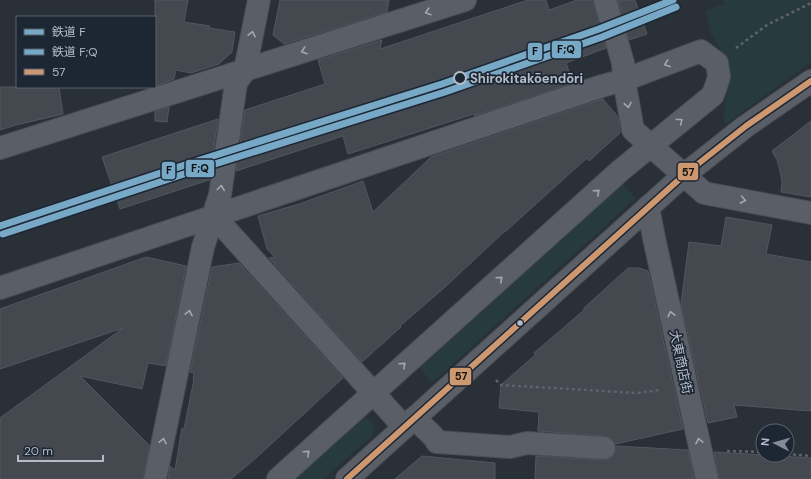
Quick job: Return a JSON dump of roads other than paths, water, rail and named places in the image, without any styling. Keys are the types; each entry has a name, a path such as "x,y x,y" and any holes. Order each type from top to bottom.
{"street":[{"path":"155,479 203,247 220,195 236,83 245,70 259,0"},
{"path":"0,148 465,0"},
{"path":"605,0 623,63 624,80 633,130 704,193 811,213"},
{"path":"0,288 213,215 624,80 701,51 717,63 718,77 713,94 650,145 278,479"},
{"path":"347,479 684,175 746,126 811,81"},
{"name":"大東商店街","path":"648,207 707,479"},
{"path":"213,215 373,393 409,423 433,436 437,442 510,447 527,443 604,448"}],"rail line":[{"name":"F","path":"0,226 200,160 442,84 599,29 673,0"},
{"name":"F;Q","path":"3,234 202,168 445,92 602,37 676,7"}],"place":[{"name":"Shirokitakōendōri","path":"460,78"}]}
